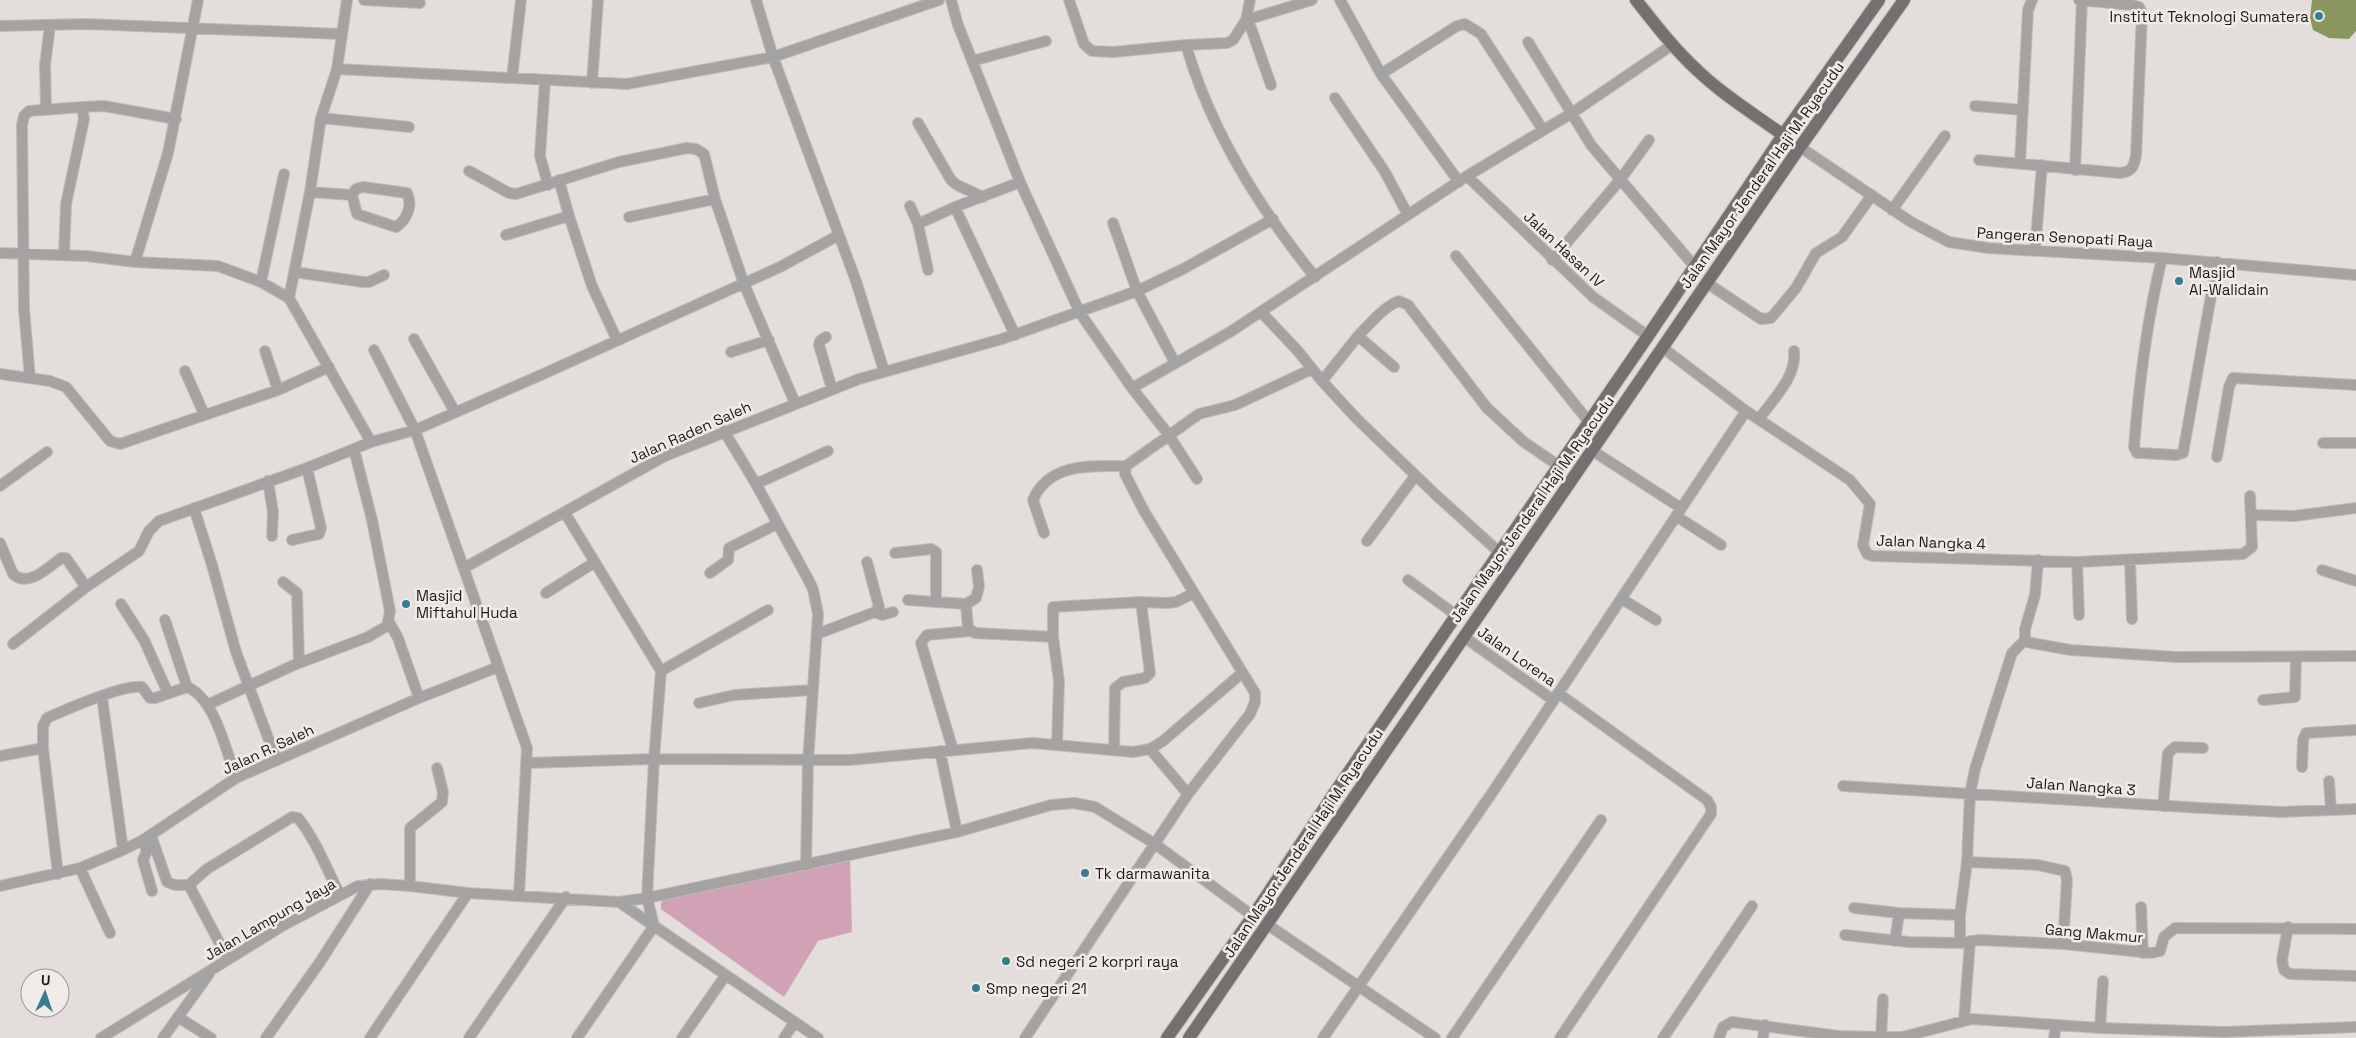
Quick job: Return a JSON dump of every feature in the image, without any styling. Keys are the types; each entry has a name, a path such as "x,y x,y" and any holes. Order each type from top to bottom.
{"main road":[{"path":"1636,0 1672,45 1696,70 1721,91 1784,135"},
{"name":"Jalan Mayor Jenderal Haji M. Ryacudu","path":"1167,1038 1253,916 1784,135 1879,0"},
{"name":"Jalan Mayor Jenderal Haji M. Ryacudu","path":"1189,1038 1800,147 1904,0"},
{"path":"1542,491 1551,496 1562,485 1571,483"},
{"path":"1518,526 1527,522 1538,506 1543,505 1552,510"}],"street":[{"path":"135,262 166,161 176,119 198,0"},
{"path":"289,298 310,192 321,118 337,69 341,34 348,0"},
{"path":"364,0 420,3"},
{"path":"512,78 521,0"},
{"path":"592,84 598,0"},
{"path":"756,0 773,57 856,281 884,371"},
{"path":"337,69 592,84 626,84 773,57 940,0"},
{"path":"951,0 958,25 1020,182 1080,312 1132,388 1168,434 1197,479"},
{"path":"1070,0 1084,44 1092,51 1113,52 1186,44 1227,43 1233,40 1246,20 1250,0"},
{"path":"1246,20 1312,0"},
{"name":"Jalan Hasan IV","path":"1340,0 1381,74 1463,179 1593,297 1648,336"},
{"path":"2020,163 2028,10 2032,0"},
{"path":"1979,160 2042,165 2075,170 2128,172 2134,166 2136,156 2143,22 2139,7 2080,0 2075,170"},
{"path":"1246,20 1251,28 1270,85"},
{"path":"0,26 86,24 341,34"},
{"path":"1381,74 1457,26 1465,24 1481,34 1543,130"},
{"path":"46,109 45,65 50,25"},
{"path":"972,61 1046,42"},
{"path":"1528,42 1591,145 1695,267"},
{"path":"1186,44 1224,140 1272,219 1315,277"},
{"path":"1132,388 1261,312 1463,179 1572,112 1672,45"},
{"path":"545,80 540,156 548,184"},
{"path":"1335,98 1384,172 1408,215"},
{"path":"30,378 24,309 22,125 24,116 29,111 104,106 176,119"},
{"path":"1975,106 2023,110"},
{"path":"64,255 66,204 84,119 82,107"},
{"path":"321,118 409,127"},
{"path":"918,123 951,180 956,185 983,196"},
{"path":"1892,210 1945,136"},
{"path":"1552,260 1620,180 1649,140"},
{"name":"Pangeran Senopati Raya","path":"1800,147 1892,210 1932,235 1949,242 1988,248 2217,262 2356,276"},
{"path":"469,171 509,193 516,194 619,162 687,148 696,149 704,154 715,199 744,284 795,403"},
{"path":"2035,251 2042,165"},
{"path":"261,282 284,174"},
{"path":"560,180 569,216 592,286 616,340"},
{"path":"918,224 955,207 1020,182"},
{"path":"363,187 407,192 410,208 402,224 396,227 390,226 361,217 354,209 352,195 356,188 363,187"},
{"path":"310,192 352,195"},
{"path":"1707,283 1761,320 1771,318 1796,288 1816,254 1842,237 1872,195"},
{"path":"629,217 715,199"},
{"path":"910,206 918,224 928,270"},
{"path":"955,207 1015,334"},
{"path":"506,235 569,216"},
{"name":"Jalan Raden Saleh","path":"464,568 665,456 832,389 884,371 948,355 1015,334 1137,291 1183,269 1272,219"},
{"path":"1113,223 1137,291 1176,363"},
{"path":"13,644 86,587 139,551 153,525 194,508 307,468 371,442 415,430 541,376 616,340 744,284 839,236"},
{"path":"0,253 64,255 135,262 218,266 261,282 289,298 371,442"},
{"path":"1456,256 1589,422"},
{"path":"2162,258 2137,403 2134,447 2140,454 2176,455 2183,453 2217,262"},
{"path":"294,272 363,282 384,275"},
{"path":"1322,381 1358,336 1377,316 1395,303 1399,302 1408,305 1487,408 1524,442 1559,466"},
{"path":"1261,312 1357,419 1415,476 1499,552"},
{"path":"1358,336 1394,367"},
{"path":"826,337 820,341 819,345 832,389"},
{"path":"414,339 455,412"},
{"path":"731,352 769,340"},
{"name":"Jalan Nangka 4","path":"1663,348 1746,411 1850,480 1870,504 1863,545 1867,554 2077,562 2243,554 2249,552 2252,547 2250,496"},
{"path":"374,350 415,430 525,741 528,763 519,894"},
{"path":"265,351 278,390"},
{"path":"1759,419 1790,376 1795,359 1794,351"},
{"path":"0,374 50,381 66,387 113,444 120,444 278,390 329,367"},
{"path":"1044,533 1033,500 1036,493 1058,474 1076,467 1108,464 1126,466 1168,434 1203,412 1235,405 1312,369"},
{"path":"186,370 204,414"},
{"path":"2217,457 2229,387 2233,378 2356,385"},
{"path":"1323,1038 1492,793 1746,411"},
{"path":"724,431 756,484 813,589 818,614 808,762 806,865"},
{"path":"2323,444 2356,443"},
{"path":"207,705 300,663 368,638 384,629 389,622 390,611 372,520 354,449"},
{"path":"756,484 828,451"},
{"path":"1593,451 1722,545"},
{"path":"0,486 46,452"},
{"path":"1025,1038 1188,794 1254,705 1256,696 1144,511 1125,474 1126,466"},
{"path":"292,540 319,534 321,528 307,468"},
{"path":"1366,541 1415,476"},
{"path":"268,481 273,512 272,536"},
{"path":"194,508 212,565 229,630 276,760"},
{"path":"2251,515 2294,516 2356,508"},
{"path":"565,513 661,671 654,759 647,898 654,926 577,1038"},
{"path":"710,573 728,560 729,548 777,524"},
{"path":"1,548 13,574 20,579 31,579 62,558 66,558 86,587"},
{"path":"895,554 930,550 936,552 936,601"},
{"path":"2026,640 2025,629 2035,595 2038,560"},
{"path":"2130,560 2132,619"},
{"path":"546,593 594,562"},
{"path":"817,634 875,612 879,607 878,597 867,562"},
{"path":"2077,562 2079,615"},
{"path":"908,600 966,604 976,598 979,587 977,570"},
{"path":"2322,570 2356,581"},
{"path":"1408,580 1456,615"},
{"path":"283,582 297,594 300,663"},
{"path":"1057,744 1059,681 1053,637 1052,608 1054,606 1176,602 1194,593"},
{"path":"1622,599 1656,620"},
{"path":"1114,749 1116,688 1123,682 1145,678 1150,672 1142,602"},
{"path":"121,604 144,640 168,693"},
{"path":"966,604 967,621 970,631"},
{"path":"661,671 768,610"},
{"path":"875,612 882,615 893,612"},
{"path":"166,620 187,687"},
{"path":"389,622 398,638 418,698"},
{"path":"953,750 921,643 927,635 970,631 980,634 1053,637"},
{"name":"Jalan Lorena","path":"1464,637 1556,696 1707,800 1711,806 1711,814 1560,1038"},
{"path":"2026,640 2043,646 2071,650 2176,657 2356,656"},
{"path":"1964,1021 1965,942 1960,915 1967,862 1970,794 1975,769 2012,654 2026,640"},
{"path":"2262,700 2295,697 2296,656"},
{"name":"Jalan R. Saleh","path":"0,886 80,868 123,850 147,838 236,778 418,698 498,667"},
{"path":"528,763 654,759 808,762 884,758 1007,744 1057,744 1133,752 1150,749 1162,741 1242,673"},
{"path":"58,874 43,748 43,726 47,718 136,686 142,687 150,698 158,698 187,687 195,690 214,717 236,778"},
{"path":"699,703 734,695 813,690"},
{"path":"102,697 123,850"},
{"path":"2302,767 2302,740 2306,733 2356,730"},
{"path":"2163,806 2168,753 2175,747 2204,748"},
{"path":"0,756 43,748"},
{"path":"1150,749 1188,794"},
{"path":"940,751 957,832"},
{"path":"410,886 410,828 442,802 443,792 437,768"},
{"path":"2329,781 2331,810"},
{"name":"Jalan Nangka 3","path":"1843,786 2281,812 2356,809"},
{"name":"Jalan Lampung Jaya","path":"101,1038 284,925 358,886 370,884 410,886 468,893 519,894 619,902 647,898 957,832 1051,805 1074,803 1095,807 1155,844 1253,916"},
{"path":"228,960 191,885 194,878 292,817 296,817 301,822 316,847 340,896"},
{"path":"1452,1038 1602,820"},
{"path":"147,838 167,882 175,885 191,885"},
{"path":"147,838 148,851 143,856 143,860 152,891"},
{"path":"1967,862 2038,865 2064,871 2067,880 2063,944"},
{"path":"80,868 110,933"},
{"path":"266,1038 320,962 370,884"},
{"path":"370,1038 468,893"},
{"path":"469,1038 566,898"},
{"path":"619,902 818,1038"},
{"path":"1662,1038 1752,906"},
{"path":"2141,907 2143,953"},
{"path":"1854,908 1899,913 1960,915"},
{"path":"1895,941 1899,913"},
{"path":"1268,925 1434,1038"},
{"path":"2288,927 2282,960 2284,970 2290,974 2356,976"},
{"name":"Gang Makmur","path":"1845,935 1895,941 2063,944 2143,953 2160,951 2164,937 2175,928 2288,927 2356,929"},
{"path":"163,1038 212,969"},
{"path":"682,1038 725,976"},
{"path":"2100,1028 2103,982"},
{"path":"1881,1037 1884,999"},
{"path":"178,1017 211,1038"},
{"path":"1719,1038 1727,1024 1732,1022 1764,1025 1830,1036 1881,1037 1916,1034 1964,1021 1986,1020 2160,1034 2356,1027"},
{"path":"784,1038 794,1023"},
{"path":"1763,1038 1764,1025"},
{"path":"2054,1038 2056,1025"}],"shaded area":[{"path":"2312,0 2356,0 2356,31 2349,39 2329,38 2313,30 2310,18"},
{"path":"850,858 852,932 818,941 784,997 661,909 661,903 665,897"}],"place":[{"name":"Institut Teknologi Sumatera","path":"2319,16"},
{"name":"Masjid Al-Walidain","path":"2179,281"},
{"name":"Masjid Miftahul Huda","path":"406,604"},
{"name":"Tk darmawanita","path":"1085,873"},
{"name":"Sd negeri 2 korpri raya","path":"1006,961"},
{"name":"Smp negeri 21","path":"976,988"}]}
